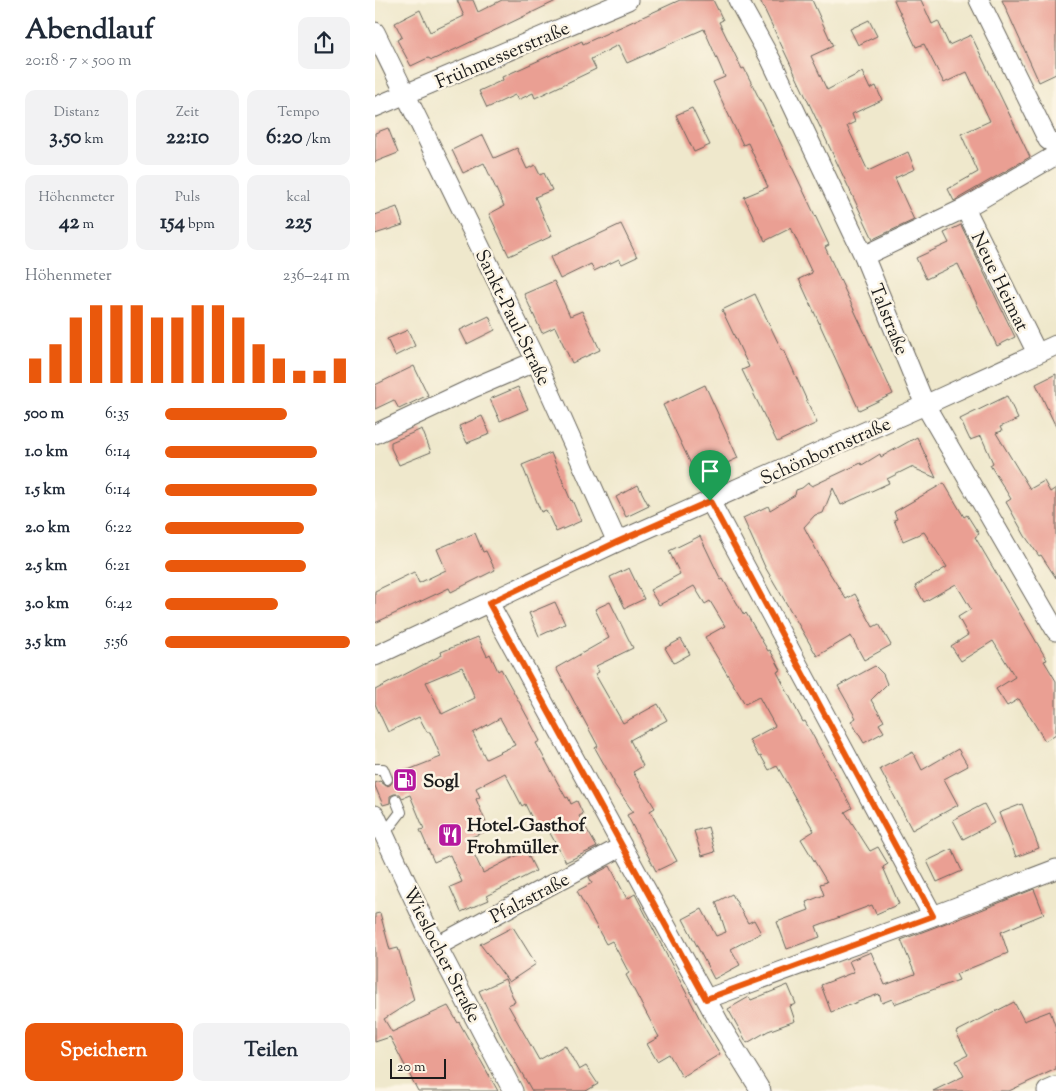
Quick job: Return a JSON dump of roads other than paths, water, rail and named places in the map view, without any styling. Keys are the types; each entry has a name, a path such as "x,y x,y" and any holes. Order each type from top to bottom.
{"street":[{"name":"Frühmesserstraße","path":"375,107 628,0"},
{"name":"Talstraße","path":"738,0 771,60 864,256 925,405 1056,631"},
{"path":"979,0 1047,140 1056,145"},
{"name":"Sankt-Paul-Straße","path":"375,32 536,361 617,542"},
{"path":"864,256 965,208 1056,155"},
{"name":"Neue Heimat","path":"965,208 1037,353"},
{"name":"Schönbornstraße","path":"375,656 617,542 1056,345"},
{"path":"375,434 475,387 536,361"},
{"path":"710,501 933,916"},
{"path":"489,603 621,847 706,999 761,1091"},
{"name":"Wieslocher Straße","path":"375,815 426,925 513,1091"},
{"name":"Pfalzstraße","path":"437,946 621,847"},
{"path":"706,999 1056,869"},
{"path":"1047,1091 1056,1087"}],"lane":[{"path":"375,769 383,769 387,779"},
{"path":"384,834 401,812 396,800"}],"place":[{"name":"Sogl","path":"405,780"},
{"name":"Hotel-Gasthof Frohmüller","path":"450,835"}]}
